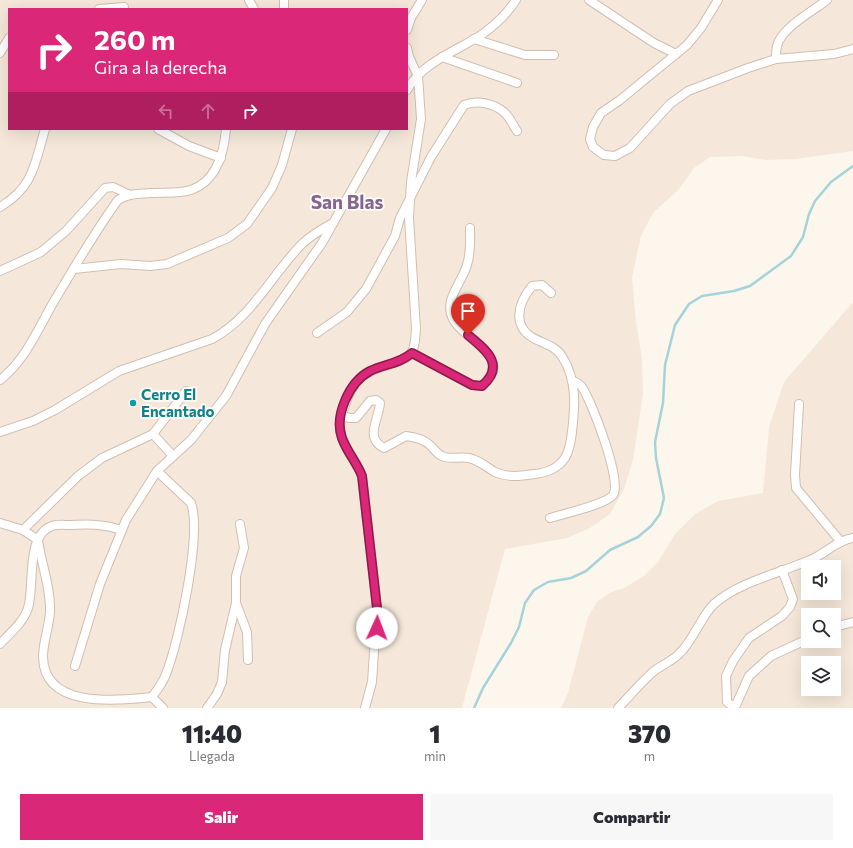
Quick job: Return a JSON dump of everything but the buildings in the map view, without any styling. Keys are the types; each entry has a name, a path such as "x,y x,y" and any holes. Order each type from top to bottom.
{"street":[{"path":"408,27 411,18 422,0"},
{"path":"408,88 418,76 442,57 484,33 509,11 516,0"},
{"path":"589,0 654,43 676,54"},
{"path":"718,0 701,28 686,45 620,100 601,113 593,127 590,139 593,147 604,154 615,156 630,148 670,104 688,91 776,59 834,54 853,49"},
{"path":"776,59 777,46 782,36 824,1"},
{"path":"112,8 124,7"},
{"path":"474,39 525,55 554,55"},
{"path":"0,53 8,40"},
{"path":"365,708 372,682 377,608 362,476 358,464 342,438 340,425 341,416 348,395 354,384 363,375 371,370 404,360 412,353 415,345 416,329 409,218 410,199 422,119 418,76 408,52"},
{"path":"442,57 517,83"},
{"path":"317,333 347,312 366,289 395,236 400,218 431,156 464,105 473,102 492,105 505,113 517,131"},
{"path":"0,207 15,196 31,178 45,130"},
{"path":"160,130 189,146 220,158"},
{"path":"0,380 11,372 23,356 74,269 118,200 128,194 191,190 206,181 214,173 220,158 226,130"},
{"path":"74,269 121,264 150,266 167,264 228,238 247,224 272,188 282,165 292,130"},
{"path":"75,666 100,584 126,520 157,470 191,440 226,396 265,324 322,243 334,223 385,130"},
{"path":"0,271 41,252 66,230 105,188 113,187 128,194"},
{"path":"0,432 33,421 55,410 120,371 212,339 225,332 247,313 302,244 318,231 334,223"},
{"path":"412,353 472,385 482,386 488,381 492,371 493,361 489,353 458,326 453,319 451,310 451,296 467,267 470,256 470,228"},
{"path":"341,416 356,418 370,400 376,400 380,403 380,411 374,424 374,436 378,445 384,448 389,447 400,438 406,436 414,437 425,441 441,456 446,458 462,457 476,460 505,475 513,476 537,474 552,470 566,457 570,446 575,408 575,396 570,370 558,350 534,340 526,334 520,324 519,313 532,286 542,285 551,293"},
{"path":"550,518 605,501 613,495 616,488 613,465 588,397 581,385 572,380"},
{"path":"23,530 78,476 102,458 153,434 186,391"},
{"path":"799,404 794,475 796,488 841,542"},
{"path":"153,434 172,456"},
{"path":"0,523 23,530 38,540 50,598 48,627 43,655 44,667 52,686 61,694 84,702 102,702 152,697 161,685 171,662 187,592 194,542 194,510 191,503 157,470"},
{"path":"207,708 217,694 222,682 225,650 236,603 236,576 244,548 240,524"},
{"path":"0,644 22,619 28,609 33,557 38,540 44,530 52,525 106,525 122,530"},
{"path":"618,708 654,671 679,655 713,605 734,591 782,570 816,558 845,539 853,538"},
{"path":"782,570 793,599 790,607 782,616 749,638 733,661 726,676 727,702 731,705 736,705 749,676 771,656 801,642"},
{"path":"236,603 247,632 248,660"},
{"path":"841,625 853,622"},
{"path":"152,697 162,708"}],"shaded area":[{"path":"0,0 853,0 853,151 795,159 765,160 742,156 710,157 694,168 679,189 653,213 641,236 632,277 636,322 642,359 643,394 633,460 624,489 610,514 590,528 567,538 505,549 462,708 0,708"},
{"path":"853,302 853,708 561,708 568,693 588,617 597,602 609,593 624,588 644,576 658,562 675,534 695,514 718,501 763,493 769,427 784,382"}],"waterway":[{"path":"474,708 483,688 511,643 519,627 525,603 534,590 548,582 571,578 586,571 610,550 638,537 651,526 660,514 664,498 656,458 655,442 663,403 665,365 675,325 689,304 702,296 734,291 750,286 791,256 803,237 809,214 815,201 831,182 853,166"}],"place":[{"name":"Cerro El Encantado","path":"133,403"}],"district":[{"name":"San Blas","path":"347,201"}],"route":[{"path":"377,628 377,608 367,507 362,476 358,464 342,438 340,425 341,416 348,395 354,384 363,375 371,370 404,360 412,353 472,385 482,386 488,381 492,371 493,361 489,353 468,335"}]}
